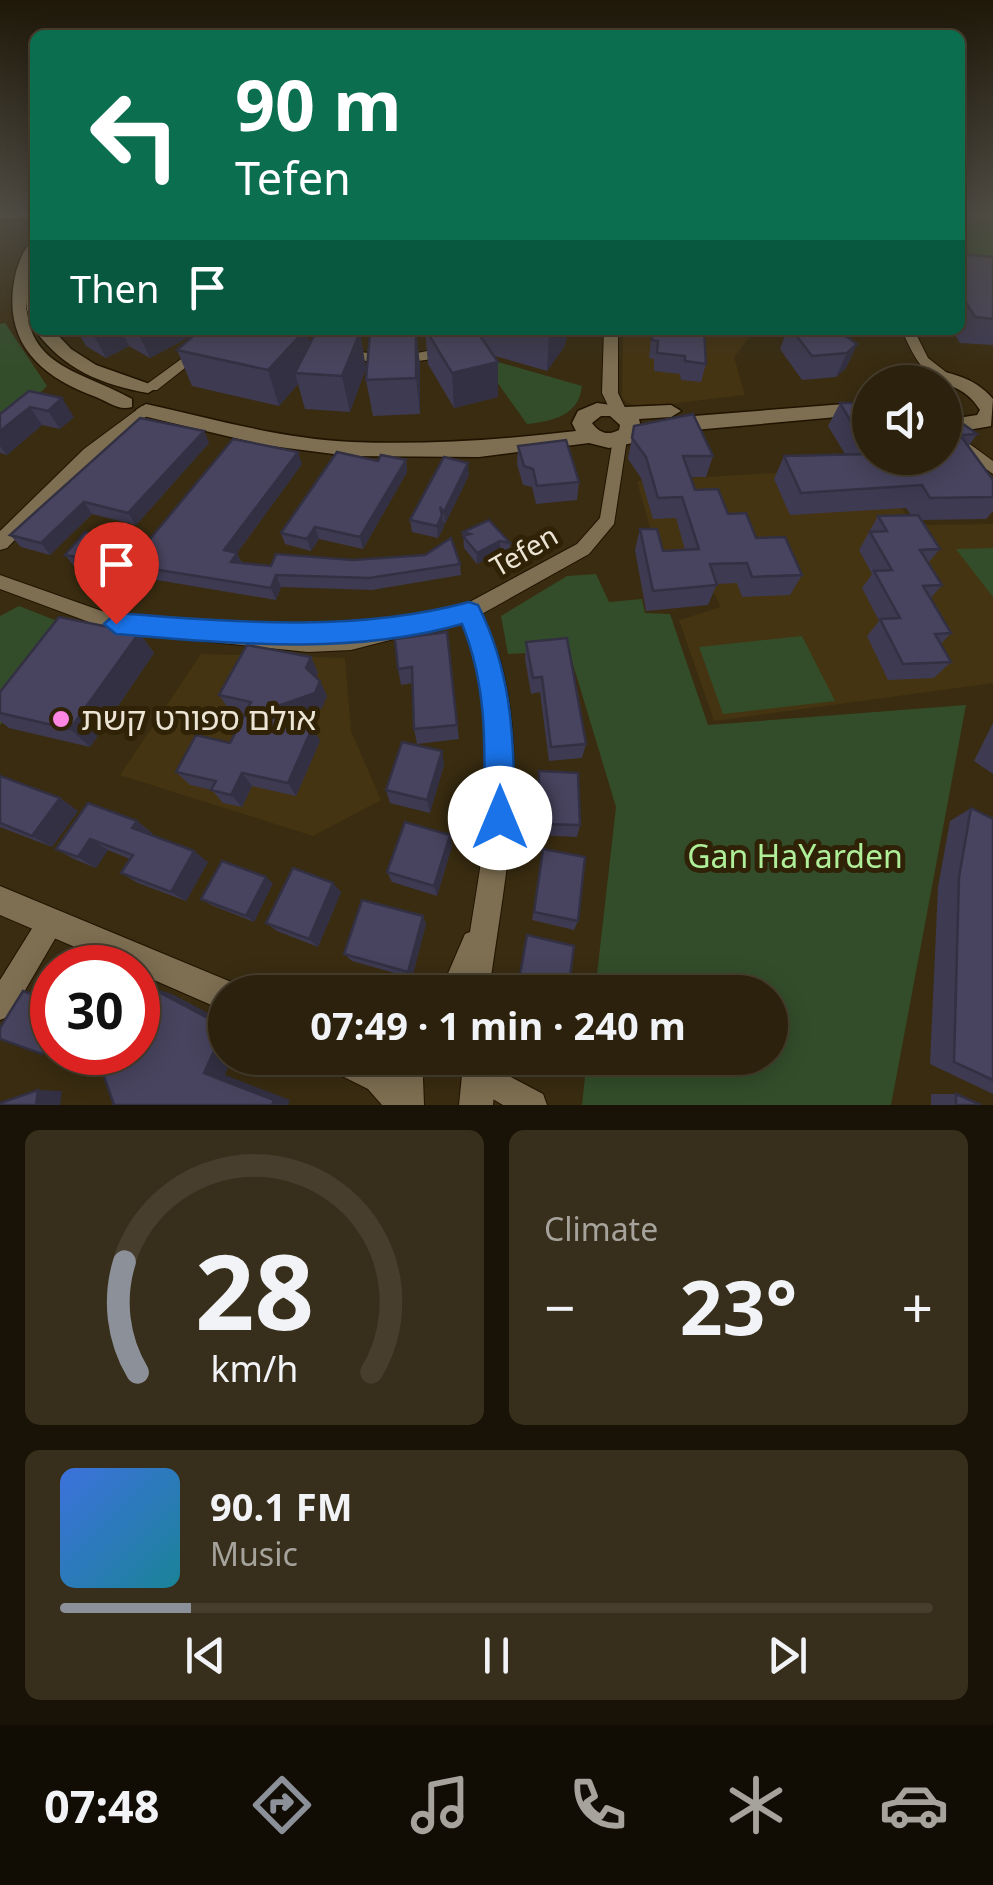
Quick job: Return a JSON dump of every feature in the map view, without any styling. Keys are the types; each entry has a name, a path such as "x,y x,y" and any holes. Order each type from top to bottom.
{"main road":[{"path":"27,264 14,293 14,311 21,333 58,372 135,408 252,435 349,449 479,450 591,426 621,413 852,394"},
{"path":"49,335 89,370 249,419 355,434 477,436 562,424 591,426 621,439 682,425 852,410"},
{"path":"962,383 993,390"},
{"path":"962,386 986,400 987,417 962,424"},
{"path":"135,408 130,394 158,390"},
{"path":"621,413 632,428 621,439"}],"street":[{"path":"330,352 382,359 426,356 456,346 472,335"},
{"path":"599,335 591,426 614,484"},
{"path":"611,335 610,393 621,413"},
{"path":"900,335 909,365"},
{"path":"910,335 922,360 930,365"},
{"path":"158,390 213,342"},
{"path":"1,539 135,408"},
{"path":"987,417 972,439 987,462"},
{"name":"Tefen","path":"0,582 116,624 246,634 308,644 346,642 422,626 469,612 583,548 608,520 621,439"},
{"path":"962,442 987,462"},
{"path":"469,612 490,661 499,724 500,818 477,975"},
{"path":"0,900 208,987"},
{"path":"460,975 483,914"},
{"path":"0,1006 50,924"},
{"path":"376,1075 406,1105"},
{"path":"406,1105 407,1075"},
{"path":"483,1075 532,1105"}],"shaded area":[{"path":"623,335 751,335 734,357 745,395 643,407 627,403 622,397"},
{"path":"852,468 852,475 880,475 913,525 993,524 993,683 714,721 679,620 721,607 699,565 662,570 637,481"},
{"path":"201,654 345,658 351,731 381,800 313,836 120,775"}],"green space":[{"path":"5,323 47,386 0,432 0,324"},
{"path":"498,362 582,386 580,396 564,415 527,424 487,368"},
{"path":"993,548 993,597 956,549"},
{"name":"Gan HaYarden","path":"596,574 609,602 642,599 645,613 670,614 708,725 966,705 891,1105 582,1105 585,1075 788,1075 788,975 597,975 616,807 569,651 508,654 501,616 567,576"},
{"path":"19,606 75,628 0,725 0,616"},
{"path":"802,636 835,701 723,714 699,647"}],"building":[{"path":"965,264 993,264 993,319 975,317 965,301"},
{"path":"194,335 300,335 268,370 177,350"},
{"path":"314,335 359,335 342,376 295,373"},
{"path":"370,335 416,335 416,378 366,380"},
{"path":"429,335 479,335 498,362 452,373"},
{"path":"652,335 704,335 706,364 685,361 685,356 657,353 658,341 652,340"},
{"path":"796,335 844,335 857,344 847,353 812,356"},
{"path":"29,391 62,398 48,411 30,407 0,431 0,414"},
{"path":"840,403 852,403 852,423"},
{"path":"693,414 713,456 683,456 695,490 718,489 728,514 746,513 756,538 785,537 802,575 752,577 747,563 710,564 717,585 653,591 640,529 657,529 663,551 699,549 682,497 658,498 646,457 632,438 634,426"},
{"path":"140,418 204,431 128,513 84,502 41,543 10,535"},
{"path":"962,423 977,434 962,435"},
{"path":"962,438 993,480 993,497 930,498 922,485 801,493 784,456 852,454 852,475 962,475"},
{"path":"233,439 298,452 224,550 237,553 231,562 271,566 276,554 353,560 425,555 451,538 460,564 369,578 276,575 271,588 65,555 85,532 146,544"},
{"path":"566,440 579,482 537,486 533,469 524,466 518,446"},
{"path":"337,452 378,461 381,455 406,460 360,537 315,527 307,539 281,533"},
{"path":"444,457 468,463 444,512 440,507 442,515 437,526 410,520"},
{"path":"918,515 940,549 920,550 942,585 923,586 951,633 935,634 951,662 903,664 880,619 900,618 874,571 892,570 870,532 887,531 878,516"},
{"path":"489,520 510,543 500,541 477,553 463,536 470,534 463,532"},
{"path":"59,617 139,633 70,729 0,713 0,692"},
{"path":"447,632 457,725 414,729 412,667 398,669 395,639"},
{"path":"567,638 586,744 551,747 542,677 533,678 526,642"},
{"path":"247,645 311,657 306,668 320,681 315,693 255,714 313,726 288,783 242,773 231,795 211,790 216,781 176,772 196,735 230,743 251,702 219,695"},
{"path":"402,742 442,751 427,800 386,790"},
{"path":"539,771 578,773 580,825 539,824"},
{"path":"0,776 60,798 32,836 0,823"},
{"path":"88,803 137,821 132,828 194,851 171,892 121,873 133,855 90,839 78,857 56,849"},
{"path":"971,808 993,819 993,1080 954,1062 959,877"},
{"path":"405,822 450,835 434,886 387,872"},
{"path":"543,849 585,857 578,921 534,912"},
{"path":"222,861 266,877 246,916 201,899"},
{"path":"293,868 333,883 309,939 266,923"},
{"path":"362,900 423,916 408,972 344,954"},
{"path":"527,935 574,946 570,975 520,975"},
{"path":"23,991 30,993 30,1050 0,1039 0,1028"},
{"path":"160,993 208,1018 208,1064 204,1073 274,1100 272,1105 114,1105 104,1075 160,1075"},
{"path":"38,1090 36,1105 0,1105 0,1103"},
{"path":"956,1094 981,1105 956,1105"}],"place":[{"name":"אולם ספורט קשת","path":"61,719"}],"route":[{"path":"116,624 246,634 368,630 422,626 469,612 490,661 499,724 500,818"}]}
